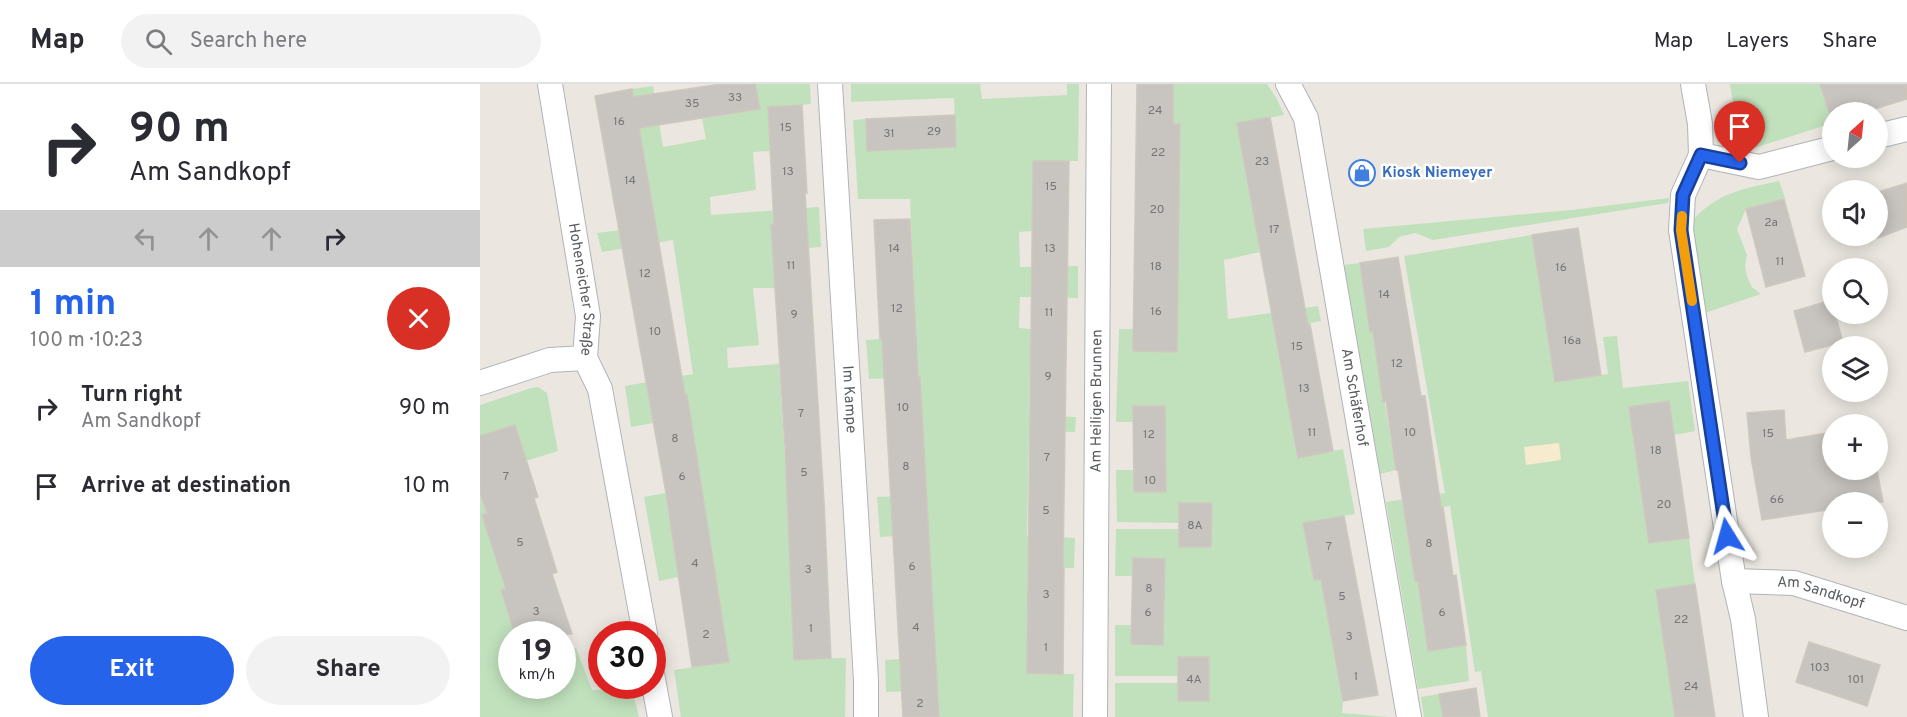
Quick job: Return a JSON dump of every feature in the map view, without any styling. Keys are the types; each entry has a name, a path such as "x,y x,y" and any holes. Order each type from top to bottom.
{"street":[{"name":"Hoheneicher Straße","path":"550,84 588,316 585,358 600,389 643,621"},
{"name":"Im Kampe","path":"830,84 866,680 866,717"},
{"name":"Am Heiligen Brunnen","path":"1095,717 1099,84"},
{"name":"Am Schäferhof","path":"1288,84 1306,118 1409,717"},
{"path":"1693,84 1700,124 1701,155 1683,195 1681,230 1734,581 1743,619 1756,717"},
{"path":"1888,134 1907,129"},
{"path":"1701,155 1759,166 1822,151"},
{"path":"480,383 550,360 585,358"},
{"name":"Am Sandkopf","path":"1734,581 1794,583 1907,618"},
{"path":"657,699 660,717"}],"green space":[{"path":"755,84 810,84 811,104 768,108 770,151 753,152 756,190 710,197 711,215 819,207 821,247 808,248 771,225 775,288 753,288 759,345 727,348 728,368 779,364 788,503 824,502 825,539 789,541 794,659 846,658 845,717 681,717 674,670 729,662 675,550 678,577 659,581 644,497 666,493 670,521 706,515 687,395 650,401 653,423 631,427 625,386 693,374 673,240 602,252 597,233 620,230 616,213 653,207 632,89 653,86 663,147 706,139 702,119 759,109"},
{"path":"851,84 980,84 982,99 1067,95 1067,84 1079,84 1078,161 1033,161 1032,231 1019,232 1020,267 1078,266 1078,298 1020,297 1019,328 1031,329 1029,415 1076,417 1075,432 1029,431 1027,536 1075,538 1074,568 1029,568 1027,673 1074,674 1073,717 939,717 938,690 886,692 885,660 935,657 929,534 880,537 877,497 926,495 920,377 869,379 866,340 916,337 910,199 858,199 853,120 866,119 868,151 956,147 954,98 851,102"},
{"path":"1173,84 1267,84 1284,115 1238,124 1260,252 1224,260 1228,319 1318,306 1321,321 1276,330 1299,457 1343,449 1355,514 1303,523 1314,579 1321,579 1343,701 1342,713 1389,717 1115,717 1115,683 1178,683 1178,701 1209,701 1209,657 1179,657 1179,676 1115,676 1115,625 1132,625 1131,644 1163,645 1165,559 1134,558 1133,576 1115,576 1116,529 1179,529 1179,547 1211,547 1212,504 1179,523 1117,522 1116,470 1134,470 1134,492 1166,492 1165,406 1133,406 1133,422 1116,422 1119,329 1134,329 1134,351 1177,352 1180,125 1173,124"},
{"path":"1730,84 1820,84 1826,102 1822,102 1822,126 1754,148 1746,146 1733,103"},
{"path":"1779,181 1785,198 1746,209 1737,229 1747,255 1745,266 1747,276 1752,287 1761,294 1705,313 1692,221 1721,198"},
{"path":"1669,198 1668,203 1433,240 1415,233 1399,237 1389,247 1366,251 1363,229 1571,210"},
{"path":"1532,235 1555,382 1608,374 1603,337 1617,336 1623,388 1688,381 1695,431 1674,435 1669,401 1629,407 1649,543 1689,538 1695,584 1656,590 1675,717 1488,717 1481,671 1475,672 1450,506 1405,513 1428,650 1466,645 1469,681 1418,689 1386,502 1445,493 1404,256"},
{"path":"1360,263 1370,332 1373,332 1396,470 1380,474 1344,265"},
{"path":"538,387 547,393 558,451 526,461 480,436 480,405"},
{"path":"480,493 487,513 483,515 506,589 501,591 511,621 498,621 498,699 576,699 576,648 588,680 588,699 634,699 639,717 480,717"},
{"path":"1439,694 1443,717 1424,717 1421,697"}],"sand":[{"path":"1559,443 1561,460 1526,465 1524,447"}],"building":[{"path":"721,84 755,84 760,109 639,128 685,395 687,395 729,662 692,667 666,493 595,96 632,89 633,97"},
{"path":"1137,84 1173,84 1173,124 1180,124 1177,352 1133,351"},
{"path":"1820,84 1907,84 1907,99 1888,105 1888,102 1826,102"},
{"path":"802,105 831,658 794,660 785,445 771,225 774,225 768,107"},
{"path":"955,115 956,147 867,151 866,119"},
{"path":"1270,117 1333,451 1298,458 1237,123"},
{"path":"1033,161 1069,161 1063,674 1027,673"},
{"path":"1907,183 1907,227 1888,234 1888,189"},
{"path":"1784,199 1805,276 1766,287 1746,209"},
{"path":"910,219 939,717 903,717 882,339 880,339 874,220"},
{"path":"1578,228 1601,375 1555,382 1532,235"},
{"path":"1398,257 1421,396 1425,396 1441,507 1443,507 1453,576 1456,575 1466,645 1428,651 1418,581 1415,581 1398,470 1396,470 1386,401 1383,402 1373,332 1370,332 1360,263"},
{"path":"1822,303 1822,324 1838,324 1841,336 1822,336 1822,348 1805,352 1794,311"},
{"path":"1669,401 1689,538 1649,543 1629,407"},
{"path":"1133,406 1165,406 1166,492 1134,492"},
{"path":"1784,410 1786,440 1822,434 1822,480 1879,480 1881,492 1822,492 1822,511 1762,520 1751,457 1747,413"},
{"path":"515,425 538,497 534,498 557,572 552,574 568,621 511,621 501,590 506,589 482,515 487,513 480,493 480,436"},
{"path":"1179,503 1212,503 1211,547 1179,547"},
{"path":"1344,516 1378,695 1343,701 1321,579 1314,580 1303,523"},
{"path":"1133,558 1165,559 1163,645 1131,644"},
{"path":"1695,584 1715,717 1675,717 1656,590"},
{"path":"1809,642 1880,665 1867,706 1796,682"},
{"path":"1178,657 1209,657 1209,701 1178,701"},
{"path":"1476,688 1480,717 1443,717 1439,694"}],"slow traffic":[{"path":"1682,216 1681,230 1692,301"}],"place":[{"name":"Kiosk Niemeyer","path":"1362,173"}],"route":[{"path":"1727,536 1681,230 1683,195 1701,155 1740,163"}]}
